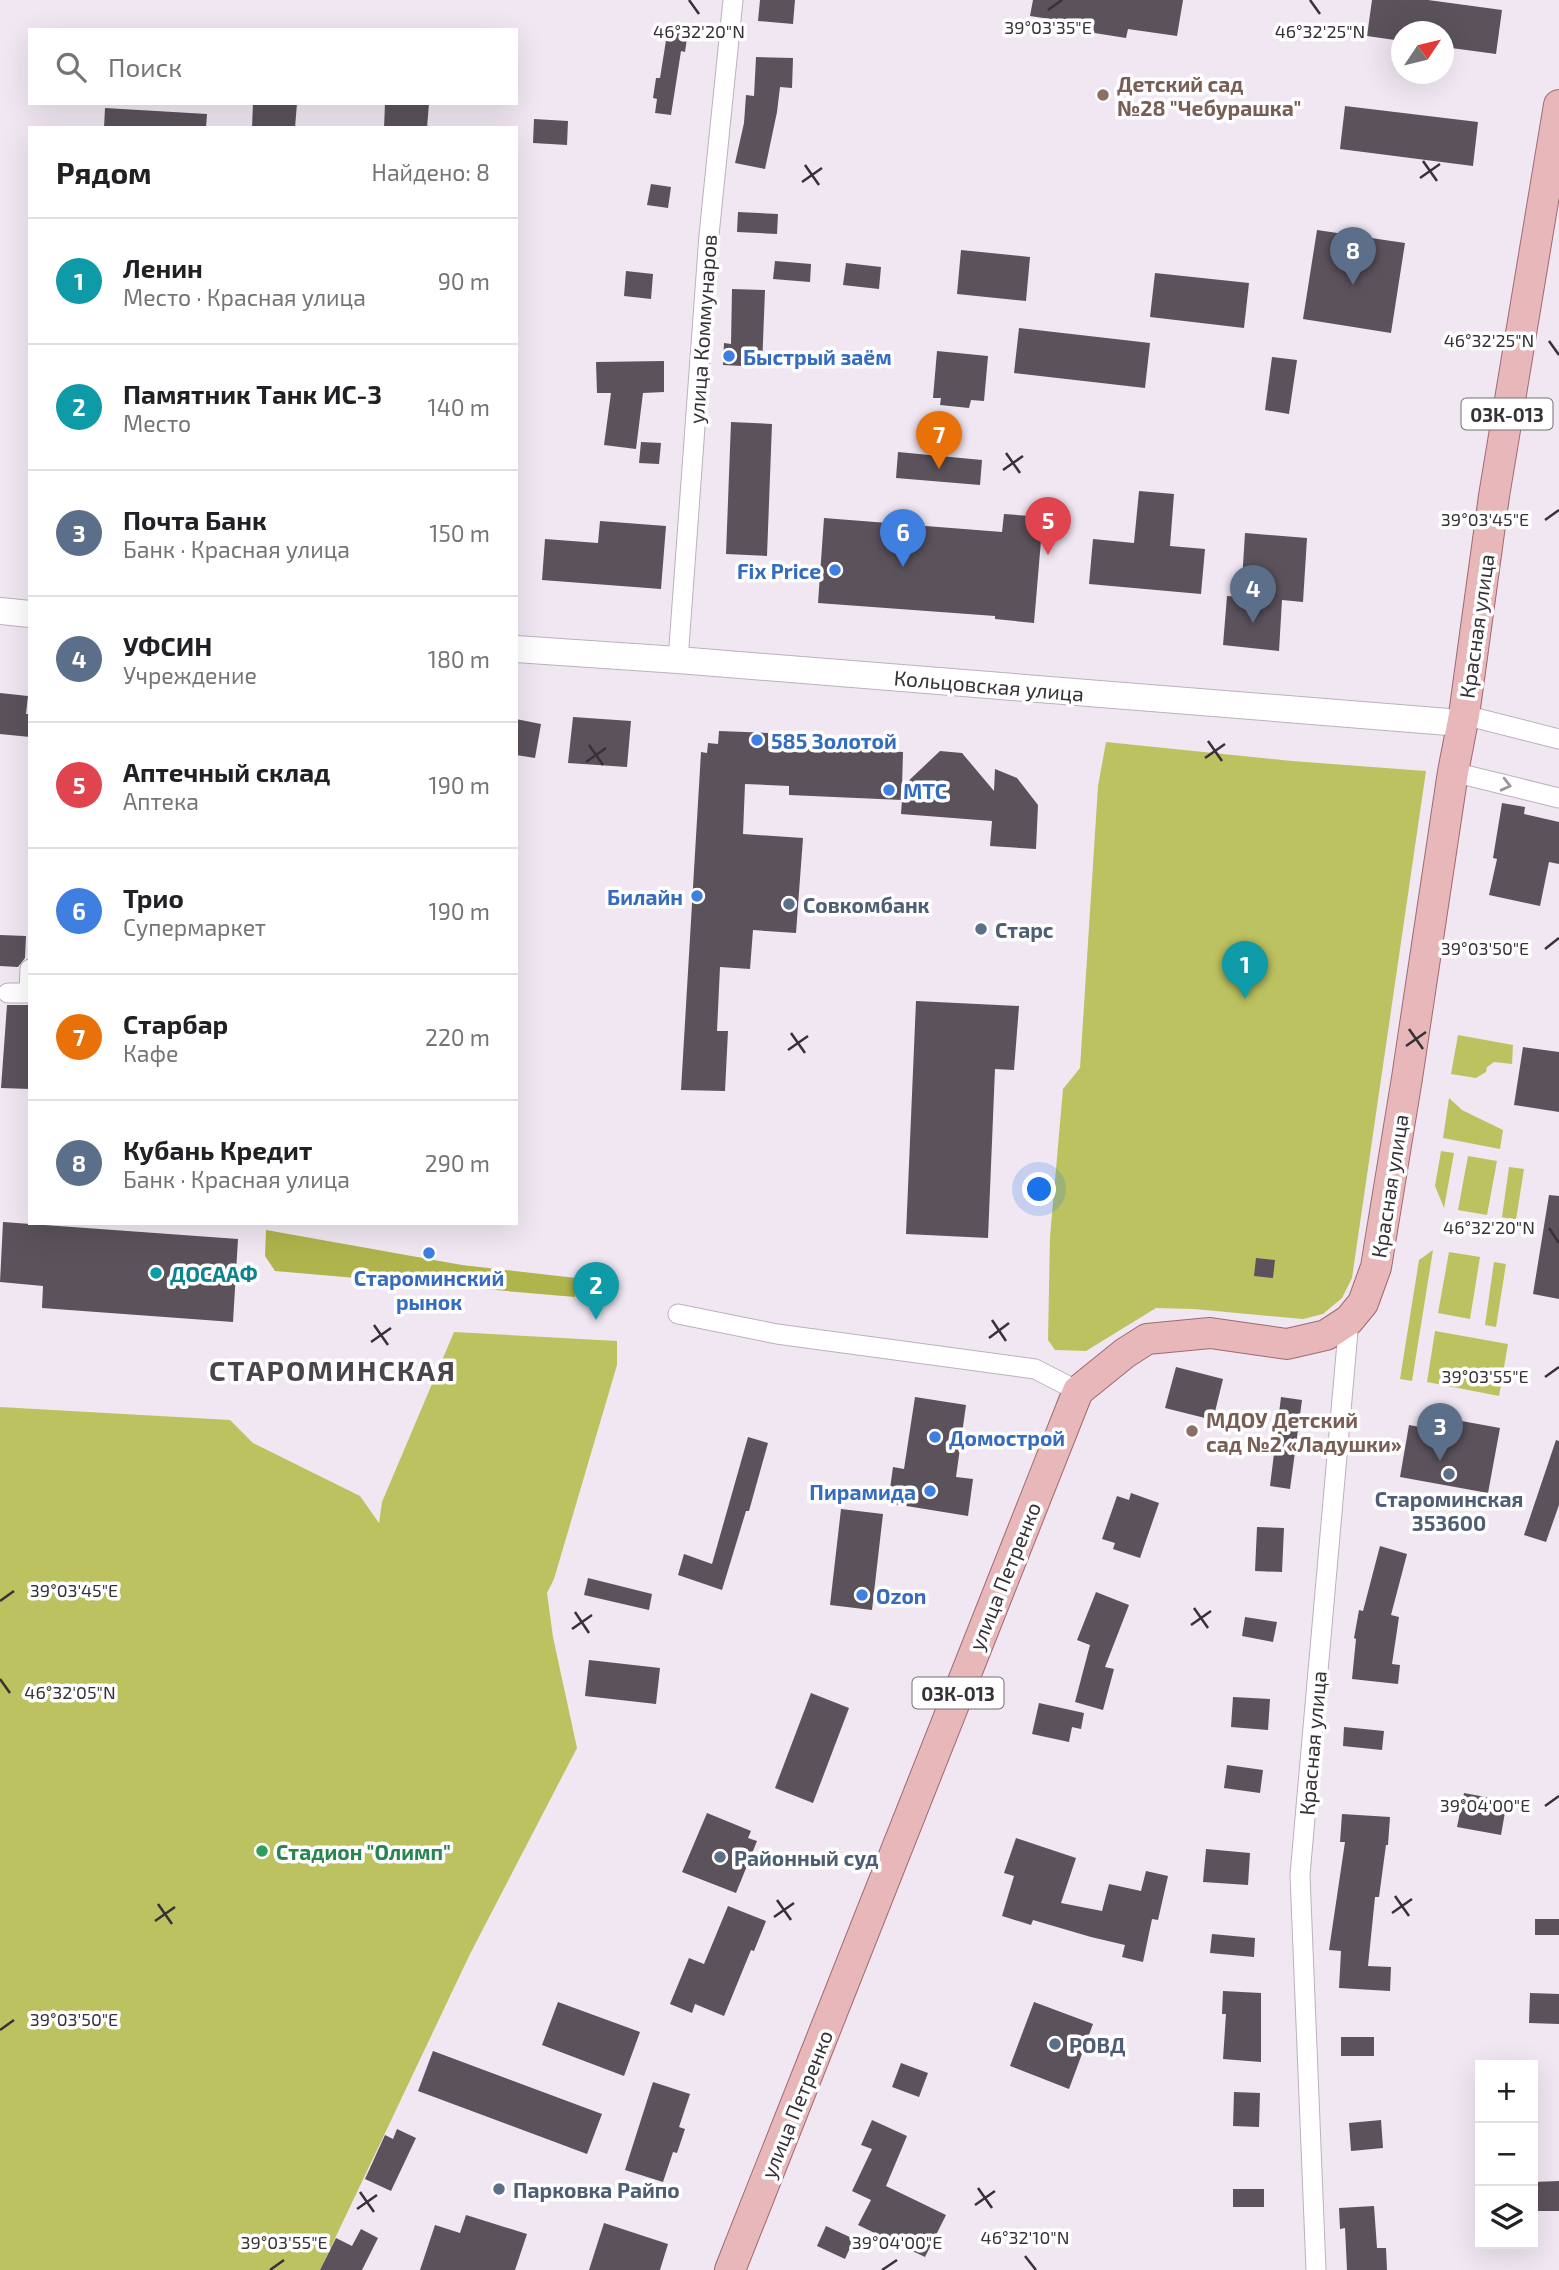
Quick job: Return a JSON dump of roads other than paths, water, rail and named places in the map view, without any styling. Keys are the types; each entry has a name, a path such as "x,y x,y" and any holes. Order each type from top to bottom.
{"main road":[{"name":"Красная улица","path":"1349,1320 1363,1303 1376,1266 1463,719 1494,496 1559,105"},
{"path":"0,611 28,614"},
{"name":"Кольцовская улица","path":"518,649 1463,719"},
{"name":"улица Петренко","path":"730,2270 1078,1391 1147,1339 1210,1333 1287,1343 1326,1335 1349,1320"}],"street":[{"name":"улица Коммунаров","path":"678,660 709,235 733,0"},
{"name":"Кольцовская улица","path":"1463,719 1559,739"},
{"path":"1453,772 1559,798"},
{"path":"8,993 28,993"},
{"path":"678,1314 777,1334 1035,1369 1078,1391"},
{"name":"Красная улица","path":"1316,2270 1300,1875 1349,1320"}],"place":[{"name":"Детский сад №28 \"Чебурашка\"","path":"1103,95"},
{"name":"Кубань Кредит","path":"1353,285"},
{"name":"Быстрый заём","path":"729,356"},
{"name":"Старбар","path":"939,469"},
{"name":"Аптечный склад","path":"1048,555"},
{"name":"Трио","path":"903,567"},
{"name":"Fix Price","path":"835,570"},
{"name":"УФСИН","path":"1253,623"},
{"name":"585 Золотой","path":"757,740"},
{"name":"МТС","path":"889,790"},
{"name":"Билайн","path":"697,896"},
{"name":"Совкомбанк","path":"789,904"},
{"name":"Старс","path":"981,929"},
{"name":"Ленин","path":"1245,999"},
{"name":"Староминский рынок","path":"429,1253"},
{"name":"ДОСААФ","path":"156,1273"},
{"name":"Памятник Танк ИС-3","path":"596,1320"},
{"name":"МДОУ Детский сад №2 «Ладушки»","path":"1192,1431"},
{"name":"Домострой","path":"935,1437"},
{"name":"Почта Банк","path":"1440,1461"},
{"name":"Староминская 353600","path":"1449,1474"},
{"name":"Пирамида","path":"930,1491"},
{"name":"Ozon","path":"862,1595"},
{"name":"Стадион \"Олимп\"","path":"262,1851"},
{"name":"Районный суд","path":"720,1857"},
{"name":"РОВД","path":"1055,2044"},
{"name":"Парковка Райпо","path":"499,2189"}],"district":[{"name":"СТАРОМИНСКАЯ","path":"333,1370"}]}
